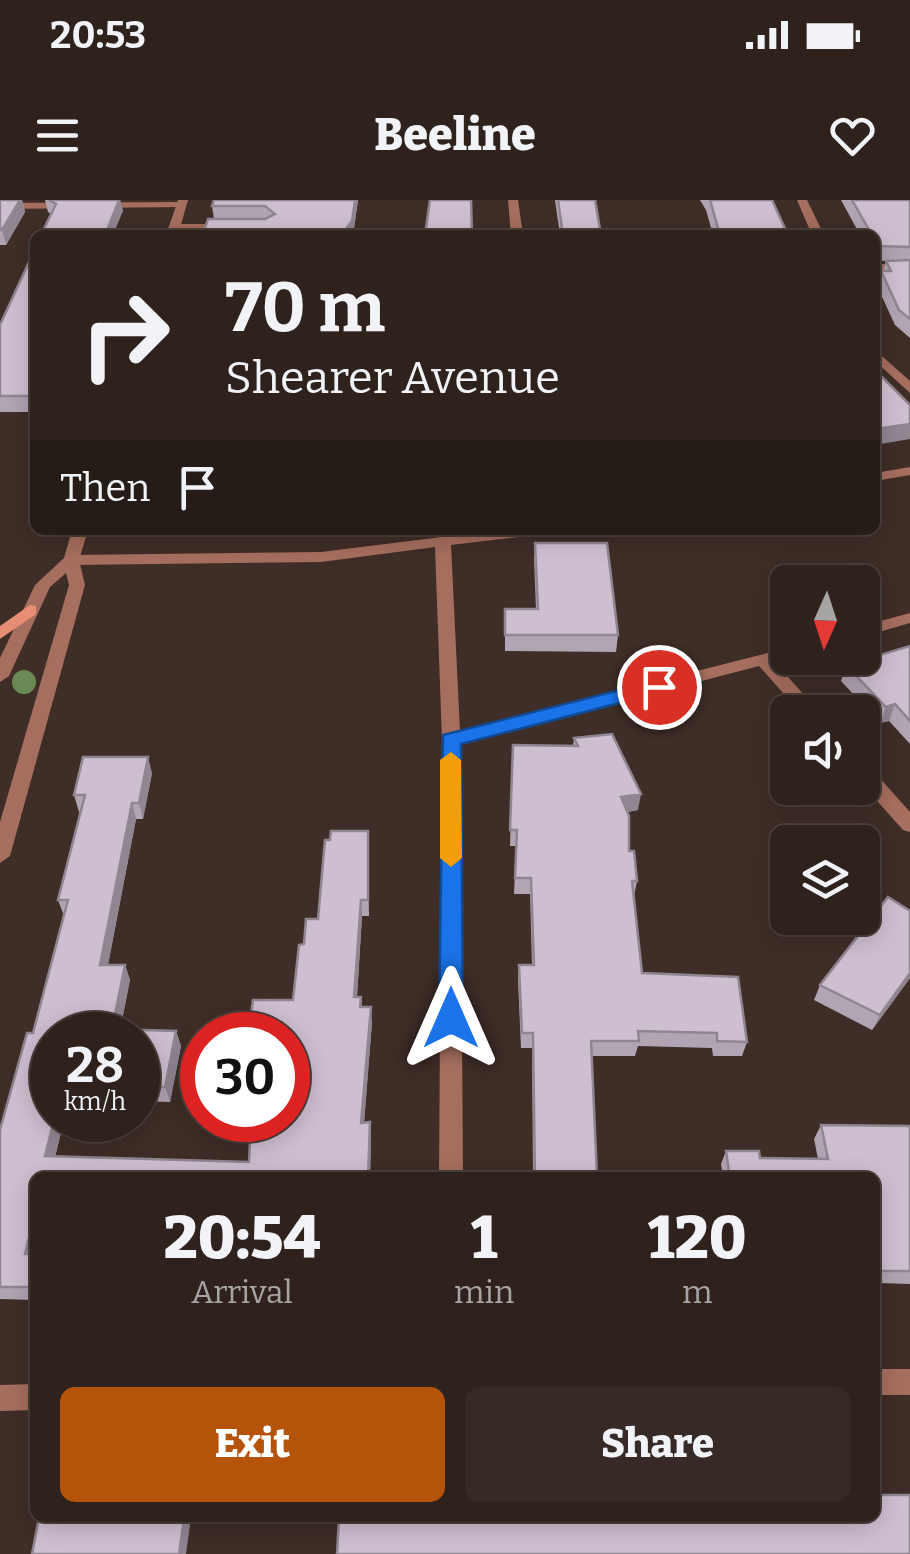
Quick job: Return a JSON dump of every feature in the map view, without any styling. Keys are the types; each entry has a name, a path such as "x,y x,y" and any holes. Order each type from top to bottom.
{"main road":[{"path":"0,634 30,610"}],"street":[{"path":"513,200 516,230"},
{"path":"802,200 816,230"},
{"path":"0,206 182,202 173,230"},
{"path":"192,230 249,227"},
{"path":"880,268 910,268"},
{"path":"880,359 910,389"},
{"path":"880,476 910,471"},
{"path":"0,856 77,585 71,560 78,535"},
{"path":"0,676 43,585 71,560 322,557 502,535"},
{"path":"443,544 451,740 451,1172"},
{"path":"880,627 910,618"},
{"path":"451,740 770,658"},
{"path":"763,660 795,695"},
{"path":"880,792 910,825"},
{"path":"880,1382 910,1382"},
{"path":"0,1398 30,1397"}],"building":[{"path":"0,200 20,200 2,230 0,230"},
{"path":"49,200 119,200 107,230 43,230 56,204"},
{"path":"214,200 355,200 352,221 345,230 204,230 208,219 265,219 275,214 265,206 212,206"},
{"path":"430,200 471,200 472,230 426,230"},
{"path":"558,200 595,200 600,230 562,230"},
{"path":"710,200 772,200 786,230 719,230"},
{"path":"852,200 910,200 910,247 880,246 880,230 869,230"},
{"path":"30,260 30,396 0,396 0,325"},
{"path":"910,260 910,319 899,310 881,271 891,271 886,261"},
{"path":"880,375 910,405 910,424 880,428"},
{"path":"535,543 607,543 618,635 505,635 505,609 538,609"},
{"path":"910,646 910,721 895,704 886,707 880,695 875,695 856,675 880,675 880,655"},
{"path":"612,734 641,794 621,797 629,816 629,851 634,851 637,881 632,881 642,973 738,977 747,1042 717,1041 717,1033 638,1031 639,1041 591,1041 597,1172 535,1172 533,1033 522,1033 519,965 534,965 531,878 515,878 517,830 510,830 513,745 578,746 574,738"},
{"path":"83,757 148,757 139,803 132,803 100,965 125,965 115,1012 39,1012 68,900 58,900 85,795 74,795"},
{"path":"331,831 368,831 368,900 361,900 354,997 361,997 360,1007 371,1007 361,1123 370,1122 368,1172 30,1172 30,1234 25,1254 30,1254 30,1287 0,1287 0,1130 27,1033 30,1142 48,1142 45,1156 249,1162 250,1142 310,1142 310,1012 251,1012 253,1000 293,1000 306,919 318,919 325,840 330,840"},
{"path":"888,897 910,911 910,973 880,1015 820,985 859,935 880,935 880,907"},
{"path":"160,1030 176,1031 165,1087 160,1087"},
{"path":"821,1125 910,1126 910,1271 880,1271 880,1172 729,1172 726,1151 759,1151 760,1158 828,1159"},
{"path":"880,1495 910,1495 910,1554 337,1554 339,1522 880,1522"},
{"path":"38,1522 183,1522 179,1554 32,1554"}],"slow traffic":[{"path":"451,760 451,858"}],"route":[{"path":"451,1018 451,740 659,687"}]}
